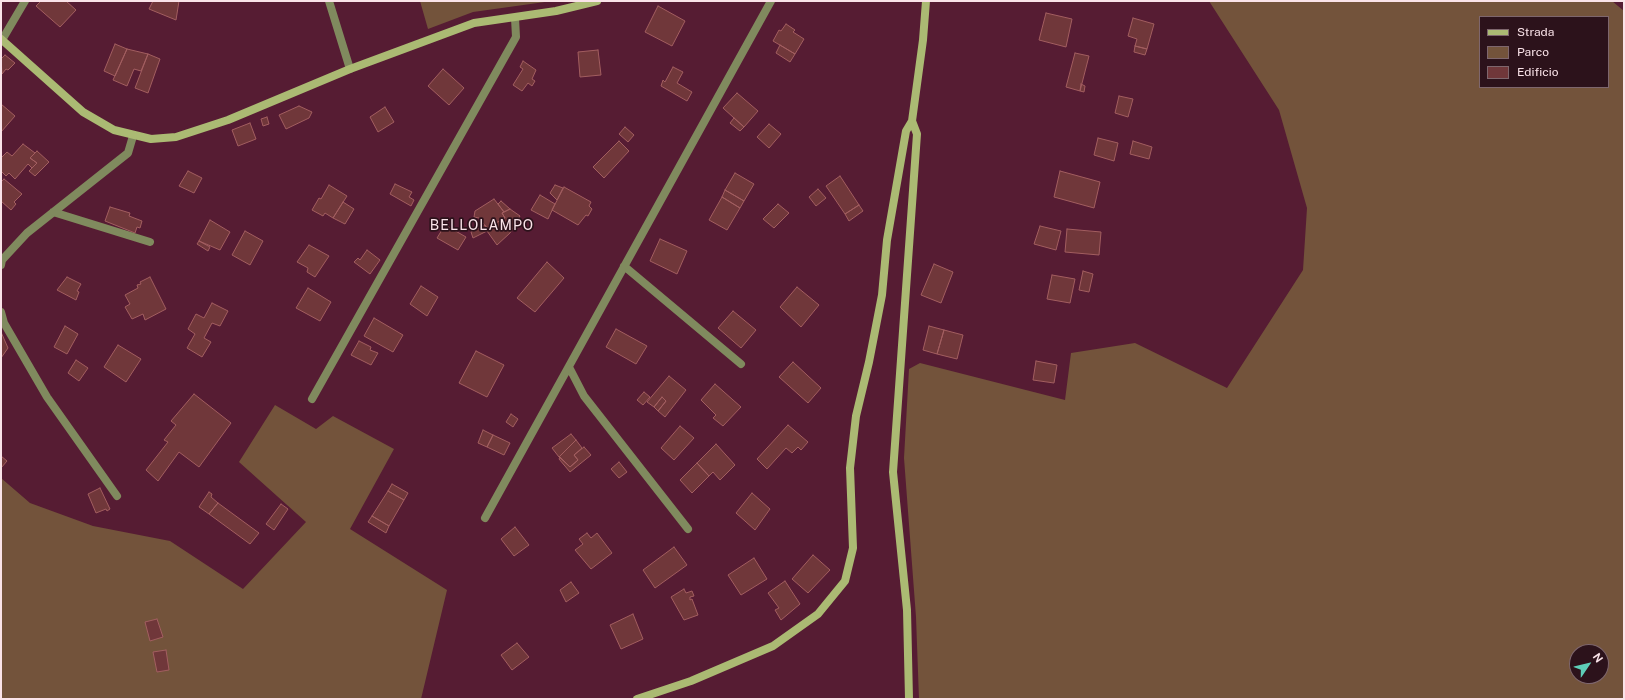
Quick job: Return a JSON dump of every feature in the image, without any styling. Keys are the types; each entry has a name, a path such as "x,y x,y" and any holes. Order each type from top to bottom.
{"main road":[{"path":"1,39 83,112 114,130 133,136 151,139 176,137 228,120 350,69 474,23 556,11 596,1"},
{"path":"637,699 691,681 773,646 818,614 845,581 853,548 850,468 856,416 869,362 882,295 887,240 906,131 912,120 923,40 926,1"},
{"path":"909,699 907,610 893,472 917,134 912,120"}],"street":[{"path":"1,39 25,1"},
{"path":"329,1 350,69"},
{"path":"485,518 771,1"},
{"path":"312,400 516,37 515,18"},
{"path":"1,265 4,254 27,233 128,153 133,136"},
{"path":"53,212 150,242"},
{"path":"624,266 741,364"},
{"path":"1,312 4,323 47,397 117,496"},
{"path":"569,367 584,396 688,528"}],"green space":[{"path":"420,1 552,1 473,12 428,29"},
{"path":"1209,1 1612,1 1624,11 1624,699 919,699 916,617 904,458 909,369 920,363 1065,400 1071,353 1135,343 1227,388 1303,270 1307,208 1279,110"},
{"path":"275,405 316,429 333,416 394,449 350,529 447,590 421,699 1,699 1,478 30,503 93,526 170,541 243,589 306,522 239,462"}],"building":[{"path":"41,1 66,1 76,10 60,27 36,6"},
{"path":"153,1 179,1 176,20 149,9"},
{"path":"658,6 685,21 672,46 645,32"},
{"path":"1046,13 1072,19 1066,47 1039,40"},
{"path":"1133,18 1154,24 1147,49 1135,46 1137,39 1128,36"},
{"path":"786,24 795,30 793,32 804,39 795,54 773,41 779,30 781,31"},
{"path":"115,44 127,49 115,76 104,71"},
{"path":"780,45 795,54 790,62 776,53"},
{"path":"1135,46 1147,49 1145,55 1134,52"},
{"path":"127,49 148,54 141,71 134,69 127,86 113,80"},
{"path":"598,50 601,75 580,77 578,52"},
{"path":"1075,53 1089,56 1080,91 1066,87"},
{"path":"148,54 160,59 148,93 135,88"},
{"path":"5,55 15,63 8,70 6,69 2,74 1,59"},
{"path":"523,61 536,70 532,79 535,81 532,86 528,83 522,91 513,85 523,69 520,67"},
{"path":"673,67 683,72 677,83 692,92 687,101 661,86 663,80 665,82"},
{"path":"443,69 464,88 449,105 428,86"},
{"path":"1081,84 1085,86 1084,92 1080,91"},
{"path":"737,93 758,111 744,127 723,108"},
{"path":"1119,96 1133,99 1128,117 1115,113"},
{"path":"1,104 15,116 1,132"},
{"path":"299,106 312,112 309,118 286,129 279,115"},
{"path":"385,107 394,122 378,132 370,117"},
{"path":"267,117 269,124 263,126 261,119"},
{"path":"734,118 744,127 740,131 730,123"},
{"path":"250,123 256,139 238,146 232,130"},
{"path":"769,124 781,134 769,148 757,137"},
{"path":"625,127 634,135 628,142 619,134"},
{"path":"1098,138 1118,143 1114,161 1094,155"},
{"path":"619,141 629,151 604,178 593,167"},
{"path":"1133,141 1152,147 1149,159 1130,154"},
{"path":"23,144 35,153 30,158 37,163 32,168 28,164 15,179 9,173 6,176 1,171 1,158 7,152 12,156"},
{"path":"37,151 49,162 35,176 29,171 37,163 30,158"},
{"path":"188,171 202,178 194,193 179,186"},
{"path":"1060,171 1100,182 1094,208 1054,197"},
{"path":"735,173 754,184 744,201 725,190"},
{"path":"840,176 859,205 845,214 826,186"},
{"path":"4,179 22,194 14,202 16,204 11,210 1,201 1,182"},
{"path":"395,184 412,192 409,197 414,200 411,206 390,194"},
{"path":"329,185 347,196 333,218 325,213 323,216 312,210 319,198 321,199"},
{"path":"555,185 563,188 557,200 550,193"},
{"path":"564,187 591,202 589,206 592,209 588,216 586,215 578,225 552,210"},
{"path":"818,189 826,198 816,206 809,197"},
{"path":"725,190 744,201 740,208 722,197"},
{"path":"540,195 555,204 548,219 531,210"},
{"path":"722,197 740,208 727,230 709,220"},
{"path":"494,199 504,212 502,213 505,218 487,228 479,218 474,217 475,211"},
{"path":"501,201 510,209 504,212 498,204"},
{"path":"343,202 354,209 345,224 333,218"},
{"path":"778,204 789,213 774,228 763,219"},
{"path":"859,205 863,211 849,221 845,214"},
{"path":"110,207 130,213 129,216 142,221 140,228 137,227 135,233 105,221"},
{"path":"510,209 520,216 510,233 497,245 487,231 473,238 471,232 485,225 487,228 505,218 502,213"},
{"path":"210,220 230,232 220,250 199,241"},
{"path":"445,225 466,237 458,250 437,238"},
{"path":"1040,226 1061,231 1056,250 1034,244"},
{"path":"1067,229 1101,232 1099,255 1065,252"},
{"path":"245,231 263,241 250,265 232,255"},
{"path":"660,239 687,251 677,274 650,261"},
{"path":"199,241 210,247 208,251 197,244"},
{"path":"309,245 329,256 315,277 307,272 308,268 297,262"},
{"path":"367,250 380,260 370,274 354,262 358,258 360,260"},
{"path":"547,262 564,278 535,312 517,298"},
{"path":"934,264 953,272 941,303 921,295"},
{"path":"1083,271 1093,274 1089,292 1079,290"},
{"path":"1052,275 1075,279 1070,303 1047,299"},
{"path":"67,277 81,284 77,291 79,292 76,300 57,290"},
{"path":"150,277 166,309 145,320 143,314 132,319 125,307 130,304 125,295 138,288 137,285 141,284 140,282"},
{"path":"421,286 438,297 427,316 410,304"},
{"path":"797,287 819,305 801,327 780,307"},
{"path":"308,288 331,302 320,321 296,308"},
{"path":"212,303 228,311 220,326 212,323 204,338 211,342 202,357 187,348 195,334 188,329 196,314 204,318"},
{"path":"733,311 756,330 741,348 718,328"},
{"path":"374,318 403,335 393,352 364,336"},
{"path":"65,326 78,334 67,354 54,347"},
{"path":"929,326 944,330 937,354 923,350"},
{"path":"616,329 647,346 636,364 606,347"},
{"path":"944,330 963,335 957,359 937,354"},
{"path":"1,332 8,348 1,358"},
{"path":"359,341 371,347 370,350 378,353 371,365 351,355"},
{"path":"118,345 141,359 126,382 104,367"},
{"path":"476,351 504,365 487,397 459,383"},
{"path":"76,360 88,368 79,381 68,373"},
{"path":"1036,361 1057,365 1054,383 1033,380"},
{"path":"793,362 821,388 808,403 779,377"},
{"path":"669,376 686,390 665,417 658,411 666,401 662,397 654,407 647,402"},
{"path":"715,384 741,407 723,426 713,418 716,415 701,400"},
{"path":"644,392 650,397 643,405 637,400"},
{"path":"194,394 231,423 199,467 179,452 158,481 146,470 168,442 164,440 176,425 171,421"},
{"path":"662,397 666,401 658,411 654,407"},
{"path":"511,414 518,419 513,427 506,422"},
{"path":"788,425 808,442 801,450 798,447 792,453 786,448 767,469 757,459"},
{"path":"680,426 694,438 674,460 661,448"},
{"path":"483,430 493,435 487,447 478,443"},
{"path":"571,434 576,440 559,457 552,448"},
{"path":"493,435 510,443 504,455 487,447"},
{"path":"576,440 582,448 574,455 578,460 570,467 559,457"},
{"path":"716,444 735,465 720,480 713,472 709,476 697,463"},
{"path":"584,447 591,455 570,472 559,459 560,457 570,467 578,460 574,455"},
{"path":"1,456 7,461 1,468"},
{"path":"619,462 627,472 619,478 611,469"},
{"path":"697,463 709,476 692,493 680,480"},
{"path":"392,484 408,493 404,500 388,491"},
{"path":"100,488 110,509 96,513 88,494"},
{"path":"388,491 404,500 389,526 372,516"},
{"path":"209,492 212,494 211,497 218,503 209,514 199,507"},
{"path":"752,493 770,509 755,530 736,513"},
{"path":"218,503 259,533 250,544 209,514"},
{"path":"281,504 288,509 274,530 266,524"},
{"path":"372,516 389,526 386,533 368,522"},
{"path":"515,527 529,545 514,556 501,539"},
{"path":"587,533 591,538 597,533 612,553 591,569 575,550 583,544 579,539"},
{"path":"674,547 687,565 655,588 643,570"},
{"path":"813,555 830,570 808,593 792,579"},
{"path":"754,558 767,579 741,595 728,575"},
{"path":"785,581 800,604 781,620 775,610 779,608 768,593"},
{"path":"571,582 579,593 566,602 560,590"},
{"path":"684,589 686,593 692,591 694,596 690,597 690,600 692,599 698,615 684,620 671,597"},
{"path":"633,614 643,639 621,649 610,625"},
{"path":"157,619 163,637 150,641 145,622"},
{"path":"517,643 529,657 512,670 501,655"},
{"path":"166,650 169,670 157,672 153,652"}],"district":[{"name":"BELLOLAMPO","path":"482,226"}]}
